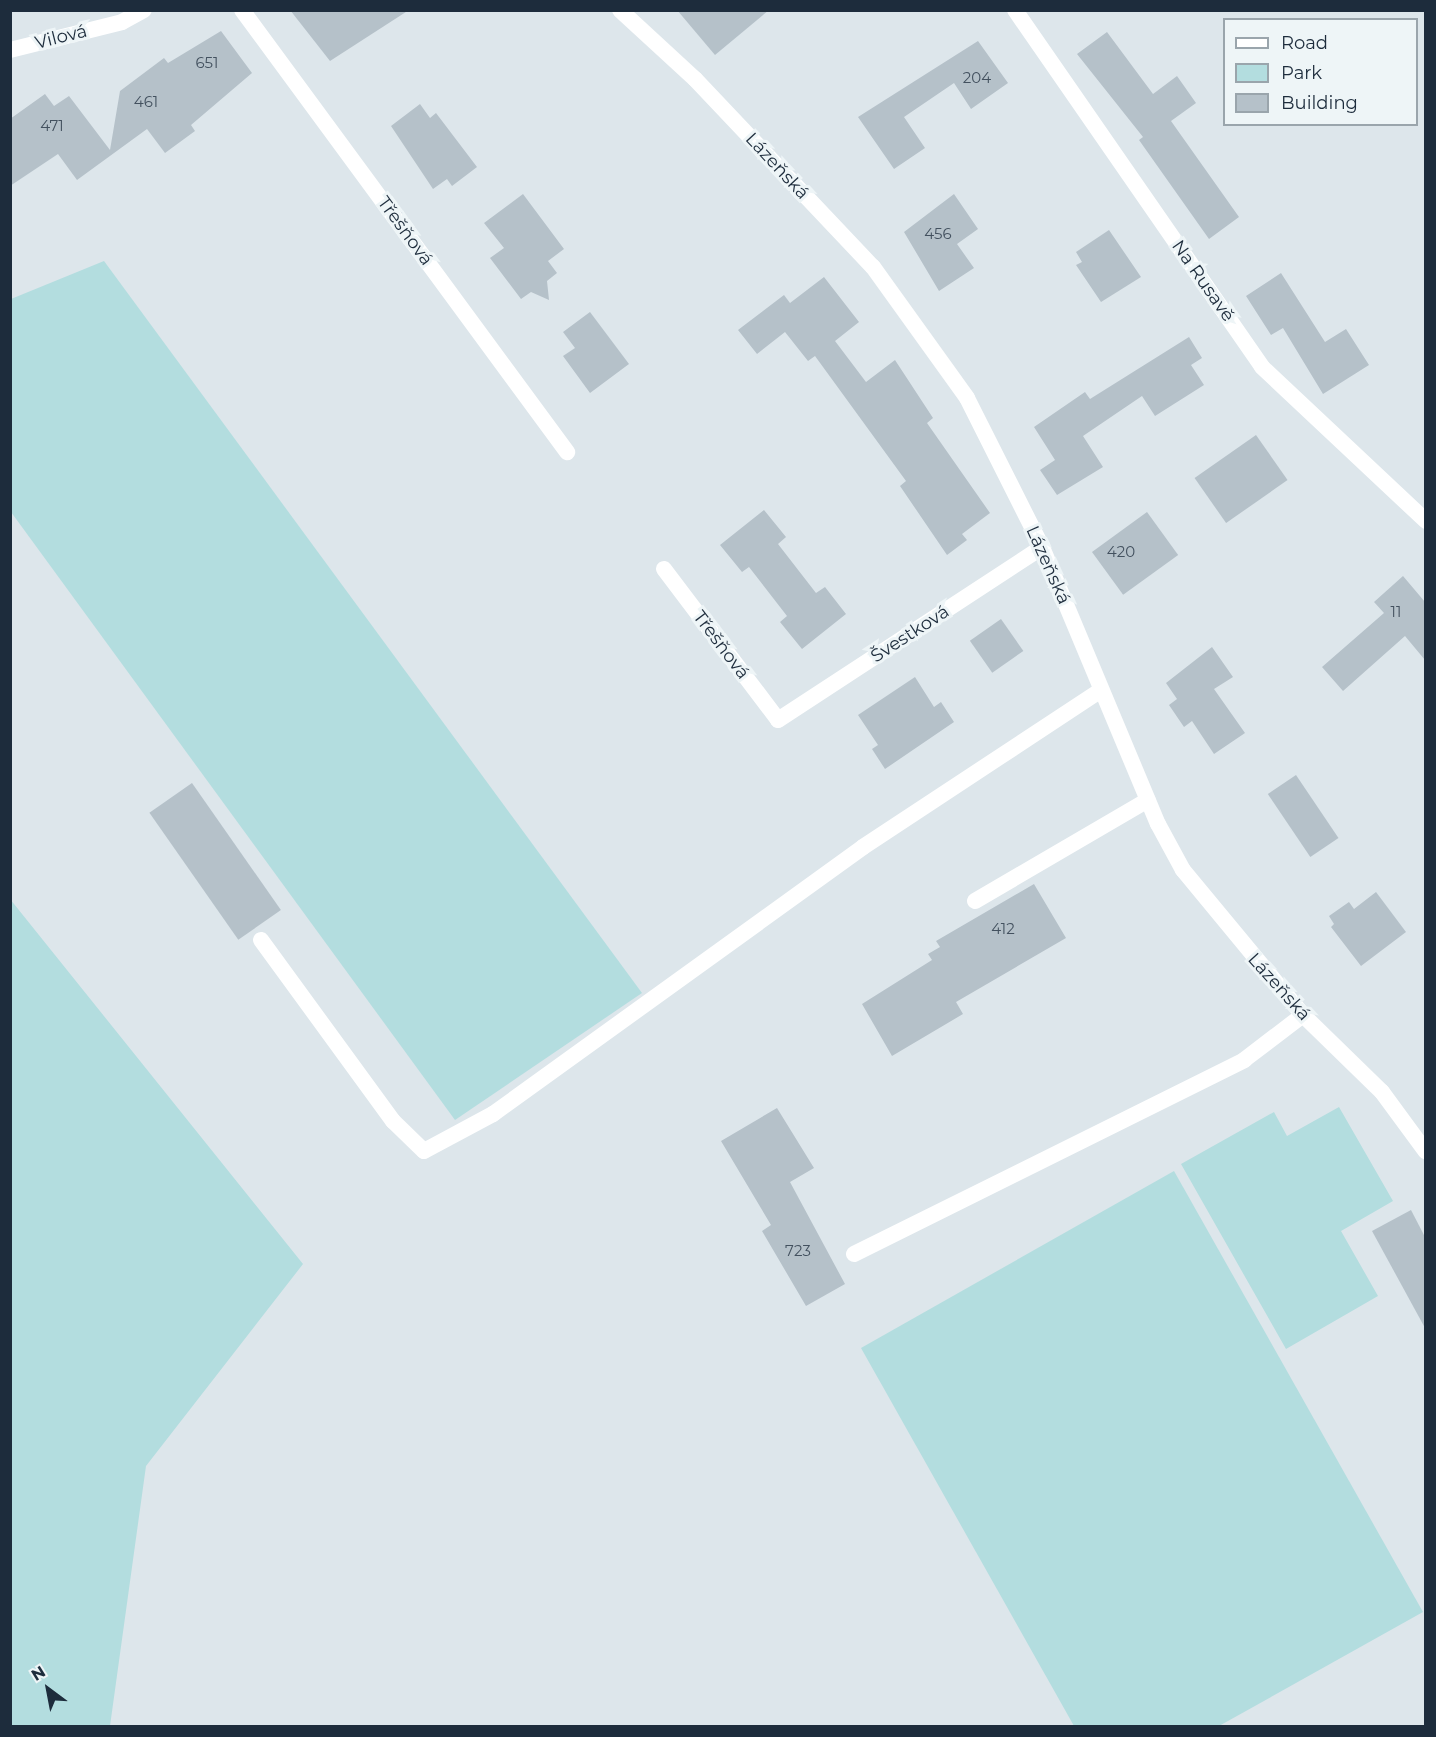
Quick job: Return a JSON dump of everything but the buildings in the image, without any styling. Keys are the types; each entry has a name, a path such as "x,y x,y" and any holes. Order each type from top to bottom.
{"street":[{"name":"Vilová","path":"10,50 122,22 144,10"},
{"name":"Třešňová","path":"242,10 567,452"},
{"name":"Lázeňská","path":"620,10 695,79 873,267 967,398 1042,547 1168,846 1200,894 1303,1015 1382,1092 1425,1152"},
{"name":"Na Rusavě","path":"1016,10 1262,367 1425,521"},
{"name":"Švestková","path":"778,720 1042,547"},
{"name":"Třešňová","path":"664,569 778,720"},
{"path":"261,940 393,1121 424,1150 493,1113 863,847 1101,690"},
{"path":"975,901 1148,800"},
{"path":"854,1254 1244,1060 1303,1015"}],"green space":[{"path":"104,261 642,993 455,1120 11,512 11,299"},
{"path":"10,899 303,1264 146,1466 110,1726 11,1726"},
{"path":"1339,1107 1393,1201 1341,1231 1378,1296 1286,1349 1181,1164 1274,1112 1287,1136"},
{"path":"1174,1171 1423,1612 1219,1726 1074,1726 861,1348"}]}
